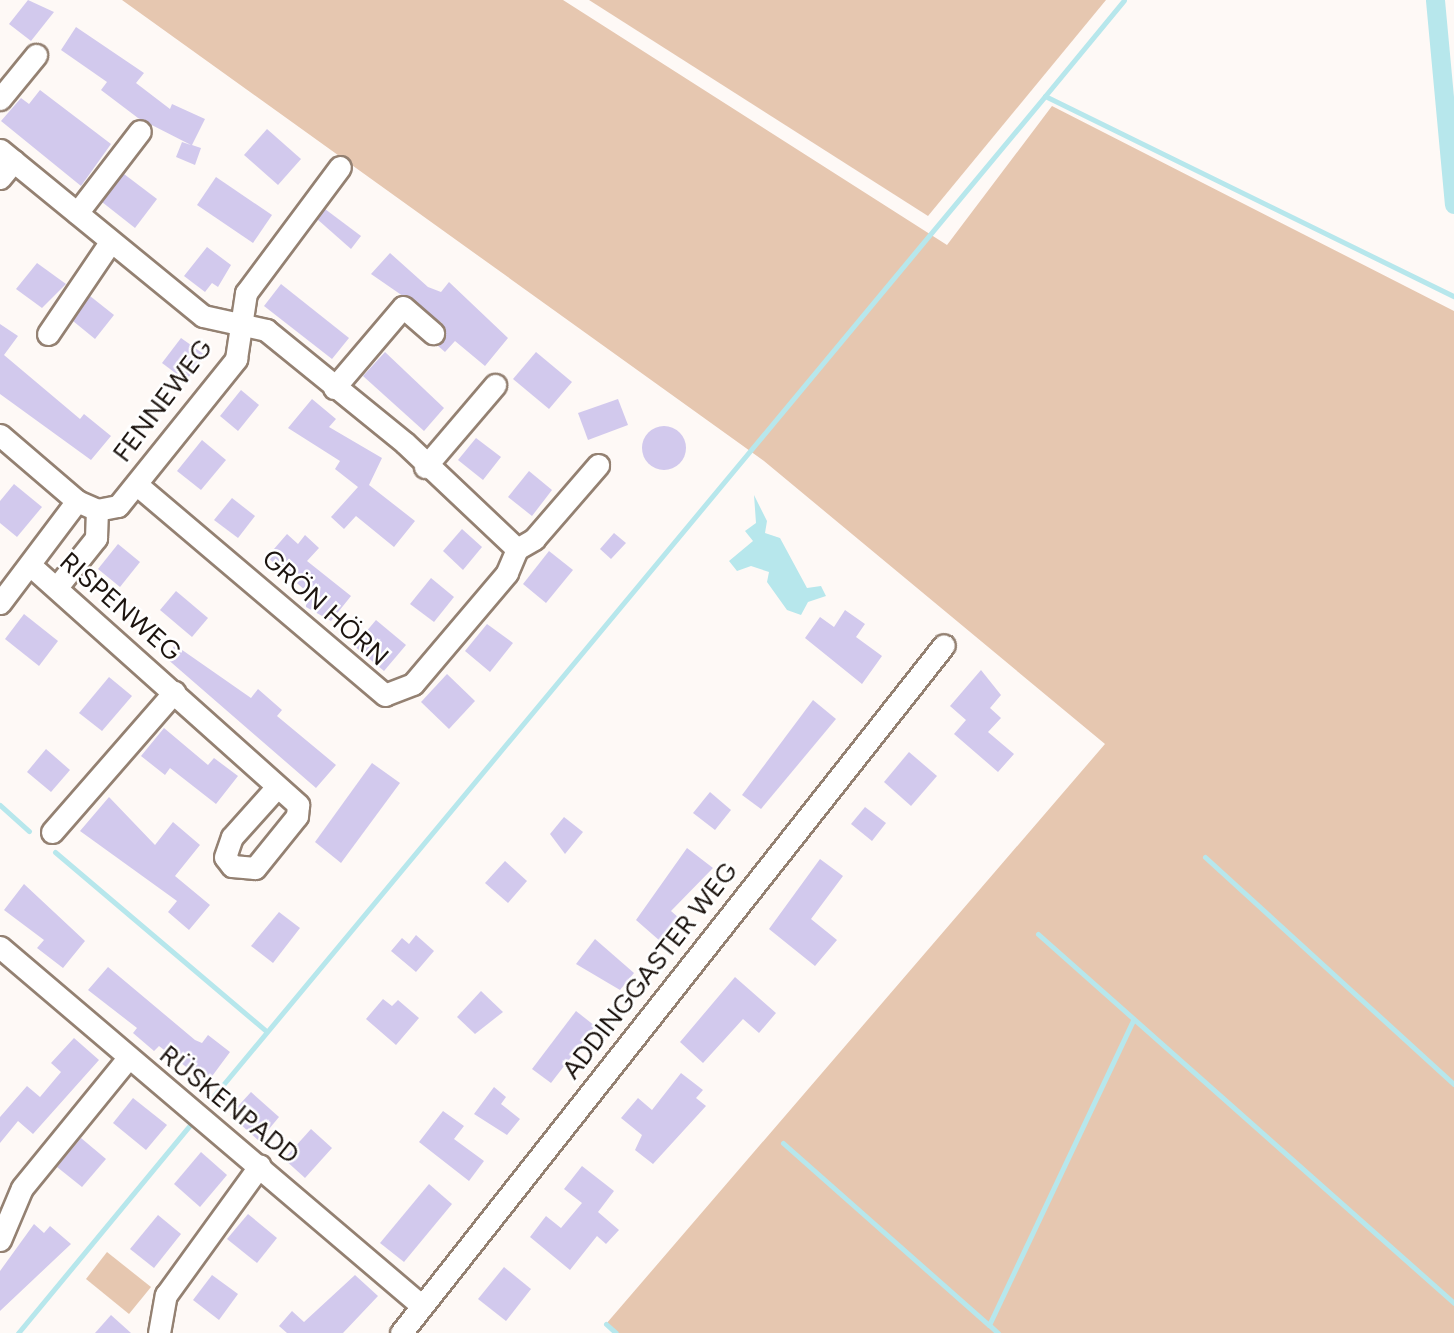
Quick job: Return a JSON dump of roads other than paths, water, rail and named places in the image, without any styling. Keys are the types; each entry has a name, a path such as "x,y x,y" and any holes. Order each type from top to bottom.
{"street":[{"path":"0,99 36,55"},
{"path":"77,212 140,131"},
{"path":"0,178 7,155 77,212 109,244 121,246 203,316 266,330 517,549"},
{"name":"FENNEWEG","path":"97,510 118,506 236,359 238,325 246,293 340,167"},
{"path":"48,334 109,244"},
{"path":"334,388 402,307 433,333"},
{"path":"425,467 495,385"},
{"path":"0,435 77,501 97,510 96,538 57,587"},
{"name":"GRÖN HÖRN","path":"136,484 385,695 413,684 507,573 517,549 534,539 598,465"},
{"path":"0,603 77,501"},
{"name":"RISPENWEG","path":"30,565 270,774 275,789"},
{"name":"ADDINGGASTER WEG","path":"401,1333 944,645"},
{"name":"RISPENWEG","path":"52,832 174,691"},
{"name":"RÜSKENPADD","path":"0,947 128,1058 260,1165 422,1306"},
{"path":"0,1240 22,1188 128,1058"},
{"path":"159,1333 166,1295 260,1165"}],"water":[{"path":"754,495 767,521 765,533 780,538 807,588 821,586 826,596 808,602 801,615 787,610 767,582 769,572 751,566 737,571 729,561 753,541 745,531 756,523"}],"waterway":[{"path":"1045,96 1124,0"},
{"path":"1435,0 1454,204"},
{"path":"212,1098 1045,96 1454,296"},
{"path":"0,805 29,831"},
{"path":"55,852 266,1031"},
{"path":"1205,857 1454,1084"},
{"path":"1038,934 1454,1303"},
{"path":"998,1333 989,1325 1133,1020"},
{"path":"18,1333 190,1125"},
{"path":"783,1143 989,1325"},
{"path":"606,1324 616,1333"}]}
